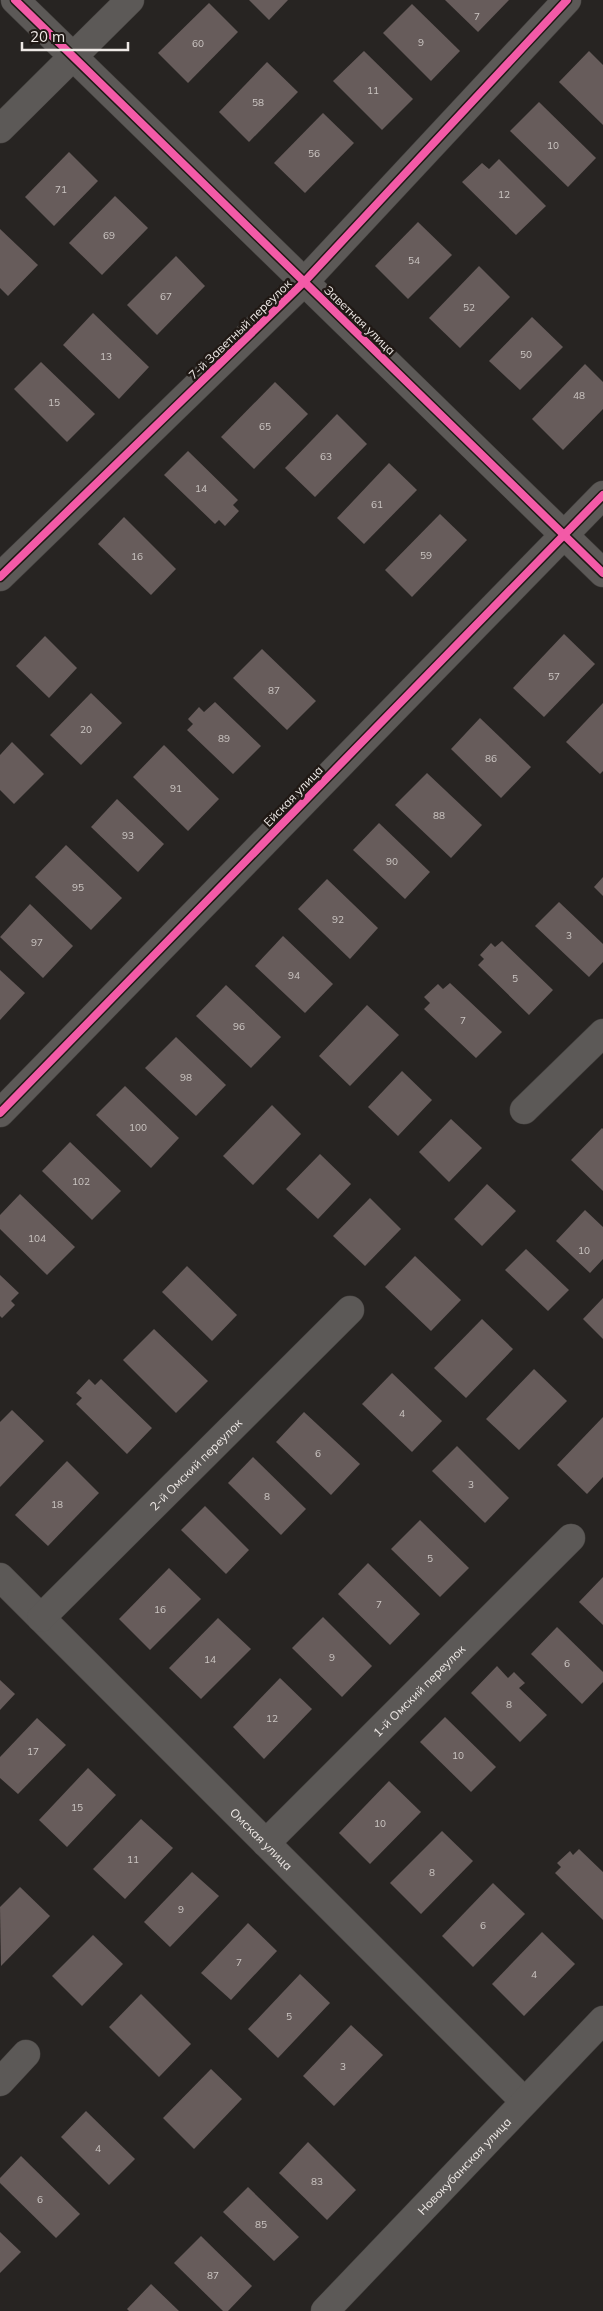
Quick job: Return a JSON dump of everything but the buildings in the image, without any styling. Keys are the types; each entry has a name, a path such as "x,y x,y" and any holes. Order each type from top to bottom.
{"street":[{"name":"Заветная улица","path":"15,0 603,573"},
{"path":"0,130 130,0"},
{"name":"7-й Заветный переулок","path":"0,577 305,281 567,0"},
{"name":"Ейская улица","path":"0,1114 603,495"},
{"path":"524,1110 603,1033"},
{"name":"2-й Омский переулок","path":"42,1618 350,1310"},
{"name":"1-й Омский переулок","path":"266,1843 571,1538"},
{"name":"Омская улица","path":"0,1577 524,2101"},
{"name":"Новокубанская улица","path":"325,2311 603,2020"},
{"path":"0,2082 26,2054"}],"cycle path":[{"path":"15,0 603,573"},
{"path":"0,577 305,281 567,0"},
{"path":"0,1113 603,495"}]}
